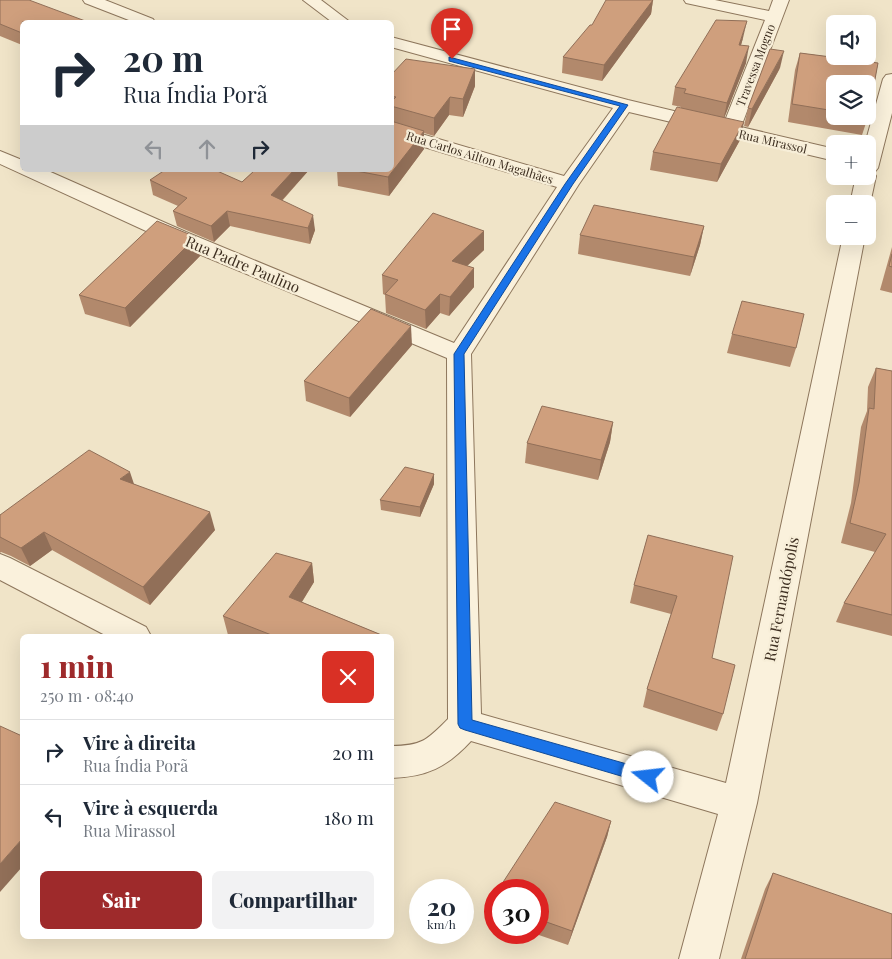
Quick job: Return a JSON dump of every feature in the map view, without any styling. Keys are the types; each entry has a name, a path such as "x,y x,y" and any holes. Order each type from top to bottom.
{"street":[{"path":"91,0 142,20"},
{"path":"311,0 336,20"},
{"path":"692,0 773,17"},
{"name":"Travessa Mogno","path":"730,131 781,0"},
{"name":"Rua Mirassol","path":"394,43 624,105 826,153"},
{"path":"876,135 892,79"},
{"path":"394,762 410,762 436,753 465,724 459,354 569,184 624,105"},
{"name":"Rua Carlos Ailton Magalhães","path":"394,131 569,184"},
{"path":"0,157 20,166"},
{"name":"Rua Padre Paulino","path":"33,172 178,237 459,354"},
{"name":"Rua Fernandópolis","path":"699,959 739,803 852,245"},
{"path":"0,566 131,634"},
{"path":"465,724 739,803"}],"building":[{"path":"0,0 29,0 83,20 20,20 20,32 0,24"},
{"path":"606,0 653,0 604,65 563,57 592,25"},
{"path":"716,20 747,21 739,45 749,46 727,103 684,93 686,89 675,87"},
{"path":"770,49 784,51 752,109 748,108"},
{"path":"800,53 826,56 826,65 876,65 876,63 878,63 876,75 826,75 826,110 792,104"},
{"path":"406,59 475,69 463,99 450,97 434,118 394,107 394,99 396,97 394,97 394,72"},
{"path":"677,107 744,122 721,164 653,152"},
{"path":"394,122 424,131 394,169"},
{"path":"162,172 220,172 242,182 253,172 292,172 271,195 313,215 308,228 227,211 211,226 173,211 187,198 150,180"},
{"path":"362,172 392,172 388,177"},
{"path":"594,205 704,226 694,257 580,235"},
{"path":"433,213 484,231 452,261 474,268 450,297 440,294 425,310 385,294 398,280 382,275"},
{"path":"157,221 196,237 125,308 79,295"},
{"path":"892,254 892,267 889,266"},
{"path":"742,301 804,314 796,348 732,334"},
{"path":"371,309 411,326 349,398 304,381"},
{"path":"876,368 892,371 892,615 844,603 886,534 850,523 859,483 869,408 874,409"},
{"path":"542,406 613,422 601,460 527,443"},
{"path":"89,450 130,472 120,479 210,512 143,587 44,532 21,548 0,537 0,515"},
{"path":"405,467 434,474 420,507 380,500"},
{"path":"648,535 733,556 712,658 735,665 723,714 647,689 677,596 634,585"},
{"path":"276,553 312,563 289,597 379,634 269,634 223,616"},
{"path":"0,726 20,735 20,841 0,864"},
{"path":"555,802 611,821 572,931 549,923 549,879 505,879"},
{"path":"773,873 892,914 892,959 745,959"}],"route":[{"path":"452,59 624,105 569,184 459,354 465,724 648,777"}]}
